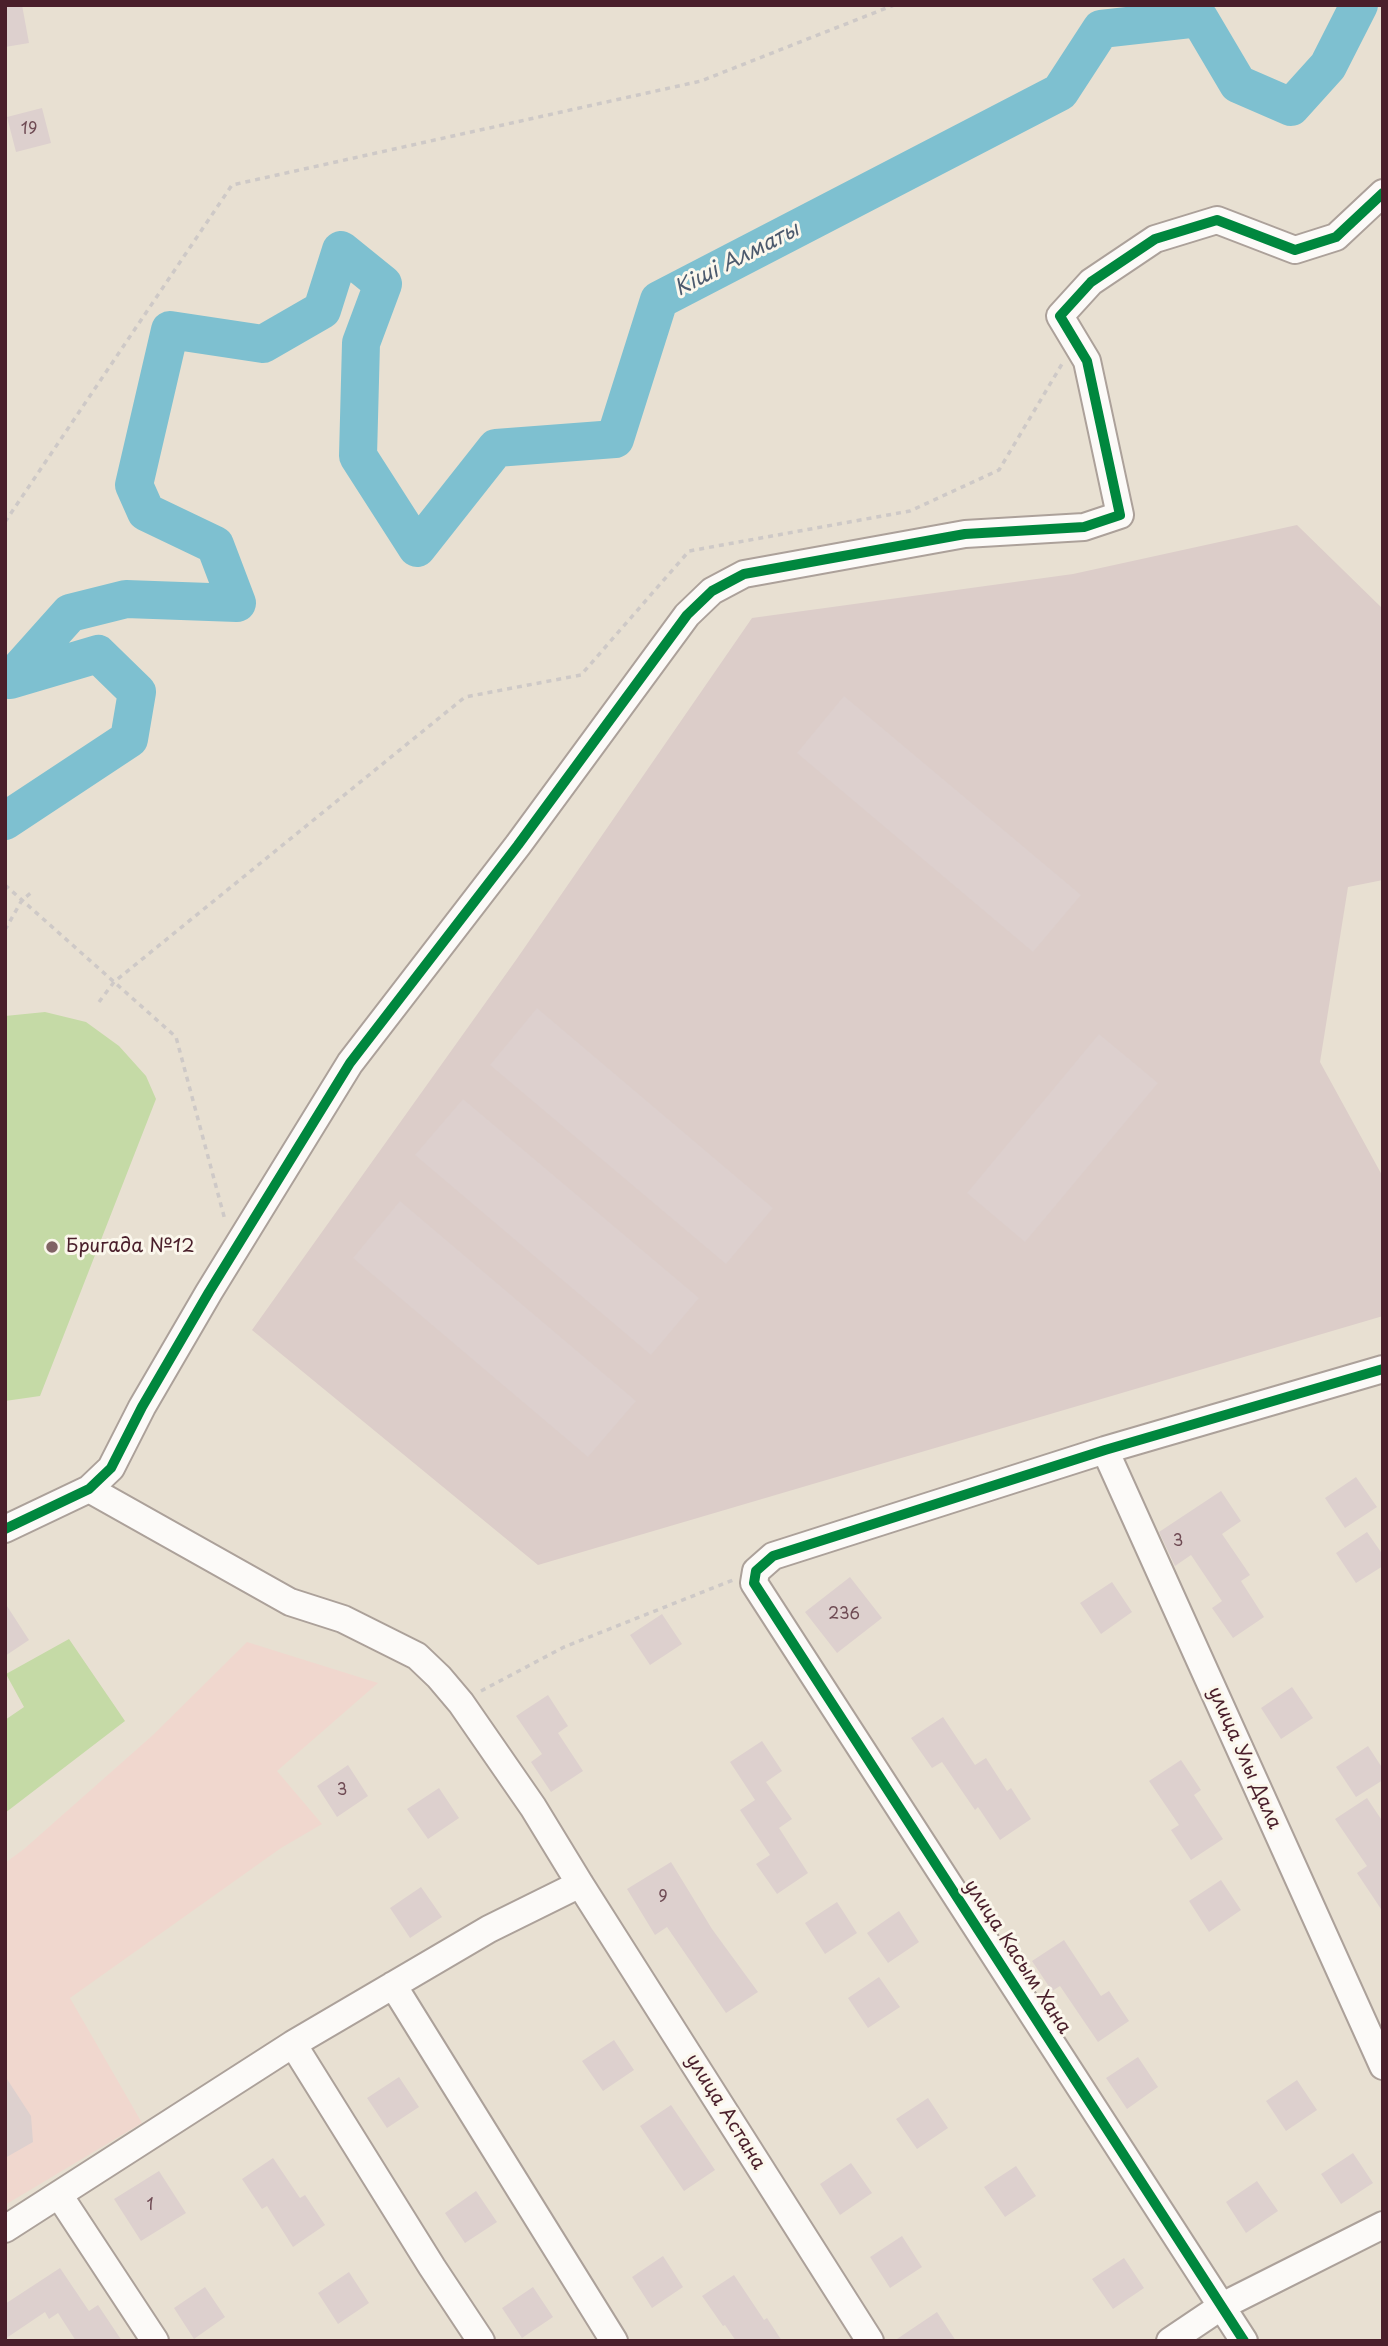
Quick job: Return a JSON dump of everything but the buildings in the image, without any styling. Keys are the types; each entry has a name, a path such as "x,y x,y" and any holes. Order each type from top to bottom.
{"street":[{"path":"5,1529 89,1489 111,1468 142,1407 350,1063 519,845 687,615 712,591 744,574 964,534 1084,527 1120,515 1087,361 1060,316 1091,282 1155,239 1217,220 1295,250 1336,237 1383,192"},
{"path":"758,1582 773,1556 1105,1450 1383,1369"},
{"name":"улица Улы Дала","path":"1105,1450 1383,2066"},
{"name":"улица Астана","path":"89,1489 290,1602 343,1619 417,1656 439,1677 461,1703 533,1807 870,2341"},
{"name":"улица Касым Хана","path":"758,1582 1244,2341"},
{"path":"5,2229 293,2044 489,1929 557,1893 580,1884"},
{"path":"393,1986 614,2341"},
{"path":"293,2044 481,2341"},
{"path":"59,2195 155,2341"},
{"path":"1170,2341 1222,2306 1383,2225"}],"path":[{"path":"5,522 232,185 701,81 894,5"},
{"path":"99,1002 114,982 465,697 582,675 689,551 910,511 999,470 1075,342"},
{"path":"5,885 176,1037 234,1252"},
{"path":"5,930 22,900 32,892"},
{"path":"461,1703 519,1669 564,1647 758,1582"}],"shaded area":[{"path":"1297,525 1383,609 1383,880 1348,887 1320,1062 1383,1177 1383,1316 538,1565 252,1330 516,960 752,618 1073,574"},
{"path":"247,1642 378,1683 277,1771 322,1824 281,1848 70,1998 142,2123 5,2205 5,1863 153,1735"}],"green space":[{"name":"Бригада №12","path":"45,1012 86,1022 119,1046 146,1076 156,1099 40,1396 5,1401 5,1016"},
{"path":"69,1639 125,1721 5,1813 5,1720 24,1707 6,1674"}],"waterway":[{"name":"Кіші Алматы","path":"5,821 129,739 137,692 98,654 10,680 70,613 126,599 237,603 215,545 146,512 134,485 170,330 263,344 322,310 341,250 383,284 361,343 358,456 417,548 496,448 615,439 659,300 1060,92 1101,29 1199,18 1238,84 1291,107 1328,66 1359,5"}],"cycle path":[{"path":"5,1529 89,1489 111,1468 142,1407 209,1292 350,1063 518,845 687,615 712,591 744,574 965,534 1084,527 1120,515 1087,361 1060,316 1091,282 1155,239 1217,220 1295,250 1336,237 1383,193"},
{"path":"1244,2341 754,1583 756,1571 773,1556 1105,1450 1383,1369"}],"place":[{"name":"Бригада №12","path":"52,1247"}]}
